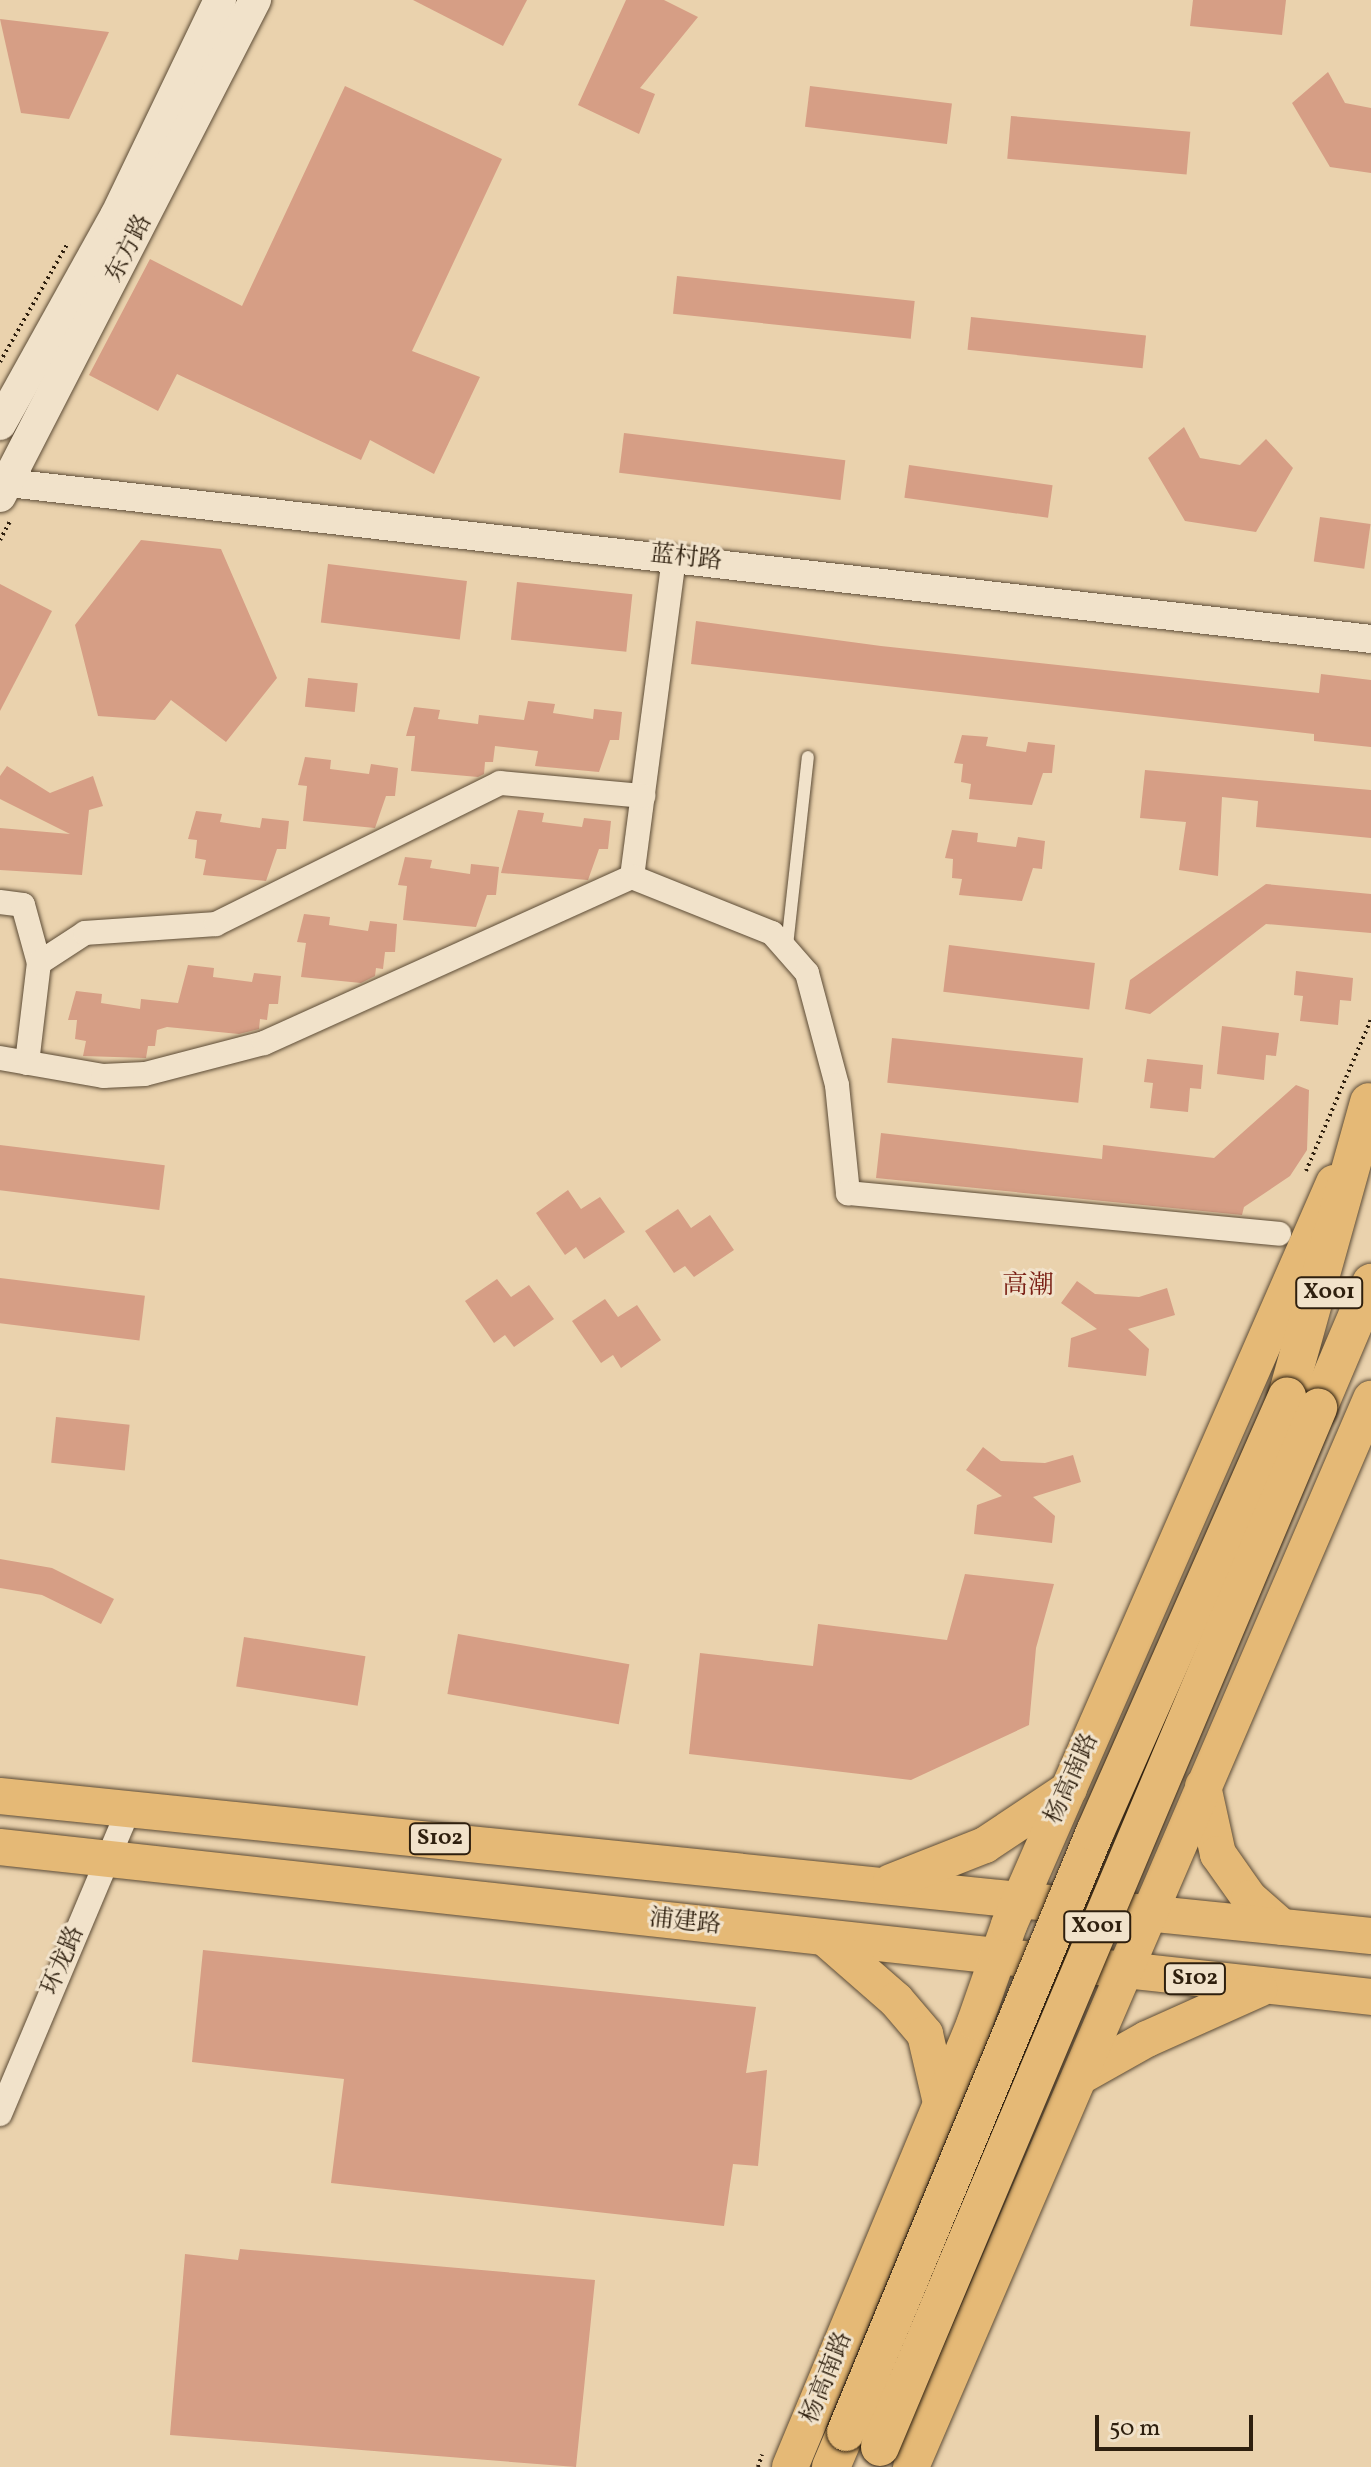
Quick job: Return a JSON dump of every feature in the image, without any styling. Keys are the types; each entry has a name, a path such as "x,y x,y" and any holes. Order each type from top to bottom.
{"highway":[{"path":"1302,1402 1370,1099"},
{"name":"杨高南路","path":"876,2457 1302,1402 1371,1191"},
{"name":"杨高南路","path":"831,2467 1095,1832 1302,1402 1371,1283"},
{"path":"1302,1402 1371,1322"}],"main road":[{"name":"东方路","path":"0,424 116,216 220,0"},
{"name":"东方路","path":"3,487 255,0"},
{"name":"杨高南路","path":"790,2467 941,2103 1020,1901 1370,1099"},
{"name":"X001","path":"911,2467 1081,2076 1147,1913 1371,1399"},
{"path":"1203,1786 1218,1854 1249,1898 1282,1927"},
{"path":"880,1886 985,1845 1069,1789"},
{"name":"S102","path":"0,1796 1371,1936"},
{"name":"浦建路","path":"0,1847 996,1959 1371,1997"},
{"path":"826,1939 896,2000 925,2034 941,2103"},
{"path":"1081,2076 1147,2039 1266,1986"}],"street":[{"name":"蓝村路","path":"3,487 674,558 1371,639"},
{"path":"632,877 674,558"},
{"path":"39,963 85,933 216,924 500,783 643,796"},
{"path":"0,1058 103,1076 145,1074 264,1043 632,877 772,933 787,946 807,973 837,1085 848,1193 1279,1234"},
{"path":"0,902 23,905 39,963 27,1063"},
{"name":"环龙路","path":"0,2114 129,1808"}],"lane":[{"path":"787,946 808,757"}],"path":[{"path":"0,362 70,239"}],"building":[{"path":"413,0 527,0 503,46"},
{"path":"626,0 664,0 698,17 640,88 655,94 639,134 578,105"},
{"path":"1193,0 1286,0 1282,35 1190,26"},
{"path":"0,19 109,32 69,119 21,113"},
{"path":"1328,72 1345,103 1371,108 1371,173 1330,167 1292,103"},
{"path":"345,86 502,159 412,351 480,377 434,474 370,440 361,460 177,374 158,411 89,375 150,259 242,306"},
{"path":"810,86 952,103 947,144 805,127"},
{"path":"1011,116 1190,132 1187,175 1007,159"},
{"path":"677,276 915,301 911,339 673,314"},
{"path":"971,317 1146,335 1143,368 968,350"},
{"path":"1184,427 1200,458 1240,465 1266,439 1293,468 1256,532 1185,521 1148,458"},
{"path":"624,433 845,460 840,500 619,473"},
{"path":"909,465 1053,485 1048,518 904,498"},
{"path":"1320,517 1371,524 1364,569 1314,562"},
{"path":"141,540 221,549 277,678 226,742 171,700 155,720 98,716 75,625"},
{"path":"328,564 467,581 460,640 321,623"},
{"path":"517,582 632,594 626,652 511,640"},
{"path":"0,584 52,611 0,711"},
{"path":"696,621 881,646 1319,693 1321,674 1371,680 1371,747 1314,741 1314,734 691,664"},
{"path":"308,678 358,683 355,712 305,707"},
{"path":"528,701 555,704 553,713 593,719 594,709 622,712 619,740 610,740 599,772 535,766 538,751 495,746 493,762 485,762 484,774 478,777 411,771 415,736 406,736 414,707 440,710 438,719 478,724 479,715 524,720"},
{"path":"962,735 988,737 986,746 1026,752 1028,742 1055,745 1052,773 1043,773 1032,805 969,799 971,784 961,782 963,764 954,763"},
{"path":"305,757 331,760 330,769 369,774 371,764 398,768 395,796 386,796 375,828 303,821 307,786 298,785"},
{"path":"7,766 50,793 93,776 103,806 89,810 82,875 0,870 0,828 70,834 0,799 0,776"},
{"path":"1145,770 1371,790 1371,838 1256,827 1258,801 1222,797 1218,876 1179,870 1186,822 1140,818"},
{"path":"518,810 544,813 542,822 582,827 584,818 611,821 608,849 599,849 588,880 501,873"},
{"path":"196,811 222,814 220,822 260,828 262,818 289,821 286,849 277,849 266,881 203,875 206,860 195,858 197,840 188,839"},
{"path":"952,830 978,833 977,842 1016,847 1018,837 1045,841 1042,869 1033,868 1022,901 959,895 962,879 952,878 953,859 945,858"},
{"path":"405,857 432,860 430,868 470,874 471,864 499,867 496,895 487,895 476,927 403,920 407,886 398,885"},
{"path":"1266,884 1371,894 1371,933 1266,924 1150,1014 1125,1009 1130,980"},
{"path":"304,914 330,917 329,925 368,931 370,921 397,924 395,952 385,952 383,969 376,968 375,976 361,983 301,977 306,943 297,942"},
{"path":"949,945 1095,963 1089,1010 943,992"},
{"path":"188,965 214,968 213,977 252,982 254,973 281,976 278,1004 269,1004 267,1020 260,1019 259,1029 239,1034 167,1027 157,1030 155,1046 148,1046 146,1058 83,1056 86,1041 75,1039 77,1020 68,1020 76,991 102,994 101,1003 140,1009 141,999 178,1003"},
{"path":"1296,971 1353,978 1351,1001 1340,1000 1338,1025 1300,1021 1303,996 1294,995"},
{"path":"1222,1026 1279,1033 1276,1056 1266,1055 1264,1080 1217,1074"},
{"path":"892,1038 1083,1058 1078,1103 887,1083"},
{"path":"1147,1059 1203,1065 1201,1089 1190,1088 1188,1112 1150,1108 1153,1083 1144,1082"},
{"path":"1296,1085 1309,1090 1307,1150 1290,1176 1244,1207 1242,1215 876,1178 881,1133 1102,1159 1103,1145 1214,1158"},
{"path":"0,1145 165,1165 159,1210 0,1190"},
{"path":"568,1190 581,1209 600,1197 625,1232 584,1259 576,1247 565,1255 536,1213"},
{"path":"678,1209 691,1228 710,1215 734,1250 694,1277 685,1266 674,1273 645,1231"},
{"path":"0,1278 145,1296 139,1340 0,1323"},
{"path":"497,1279 511,1297 529,1285 554,1319 514,1347 505,1335 494,1343 465,1301"},
{"path":"1077,1281 1095,1294 1139,1297 1167,1288 1175,1315 1128,1329 1149,1349 1146,1376 1068,1367 1071,1338 1097,1329 1061,1303"},
{"path":"605,1299 618,1317 637,1305 661,1340 621,1368 613,1355 601,1363 572,1321"},
{"path":"56,1417 130,1425 125,1470 51,1463"},
{"path":"983,1447 1001,1461 1045,1463 1073,1455 1081,1482 1033,1497 1055,1516 1052,1543 974,1534 977,1505 1002,1496 966,1470"},
{"path":"0,1559 52,1568 114,1599 101,1624 42,1595 0,1588"},
{"path":"965,1574 1054,1584 1036,1648 1029,1725 911,1780 689,1754 700,1653 813,1666 818,1624 947,1640"},
{"path":"458,1634 629,1664 619,1724 447,1694"},
{"path":"244,1637 365,1656 358,1706 236,1686"},
{"path":"203,1950 756,2007 746,2073 767,2070 758,2166 733,2164 724,2226 331,2183 344,2079 192,2062"},
{"path":"240,2249 595,2280 576,2467 170,2435 185,2254 238,2260"}],"district":[{"name":"高潮","path":"1028,1287"}]}
